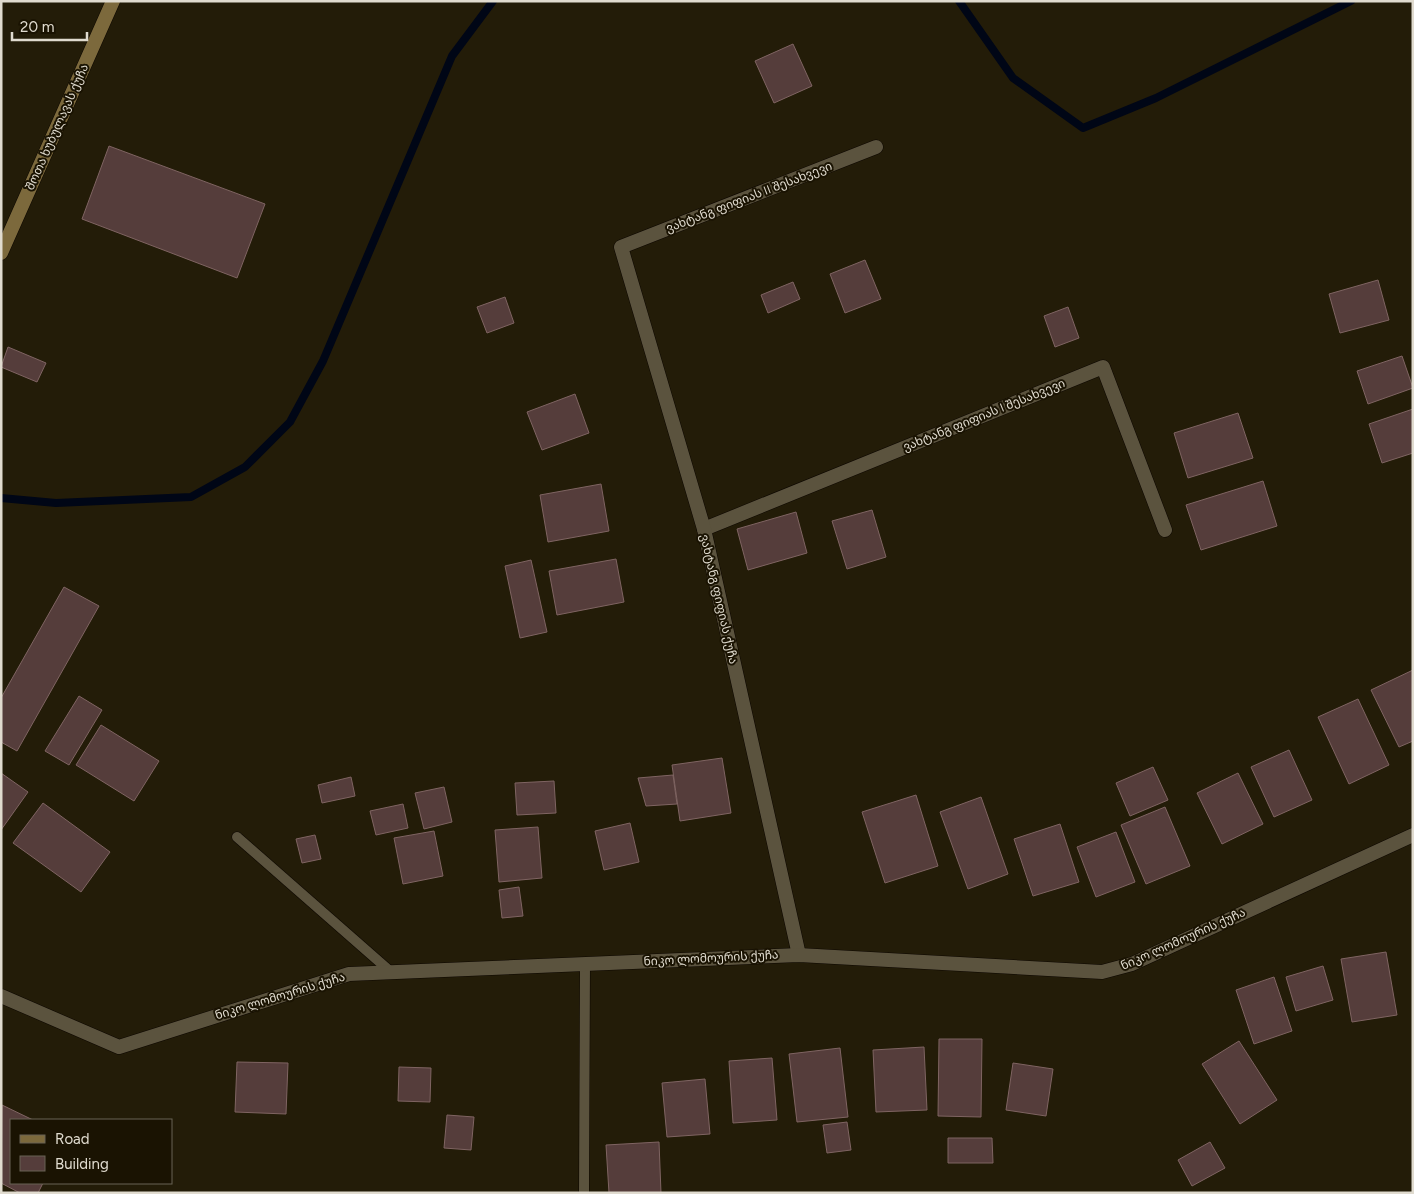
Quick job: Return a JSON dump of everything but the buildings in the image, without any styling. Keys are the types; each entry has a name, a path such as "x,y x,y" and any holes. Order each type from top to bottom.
{"main road":[{"name":"შოთა ხუბულავას ქუჩა","path":"1,253 113,1"}],"street":[{"name":"ვახტანგ ფიფიას II შესახვევი","path":"621,247 876,147"},
{"name":"ვახტანგ ფიფიას ქუჩა","path":"621,247 704,529 799,955"},
{"name":"ვახტანგ ფიფიას I შესახვევი","path":"704,529 1103,367 1165,530"},
{"name":"ნიკო ლომოურის ქუჩა","path":"1,996 119,1047 349,974 799,955 1102,972 1132,964 1413,835"}],"lane":[{"path":"237,837 391,972"},
{"path":"584,1193 586,964"}],"waterway":[{"path":"1,498 56,503 191,497 245,467 290,422 323,361 452,56 493,1"},
{"path":"959,1 1013,78 1083,128 1156,98 1351,1"}]}
